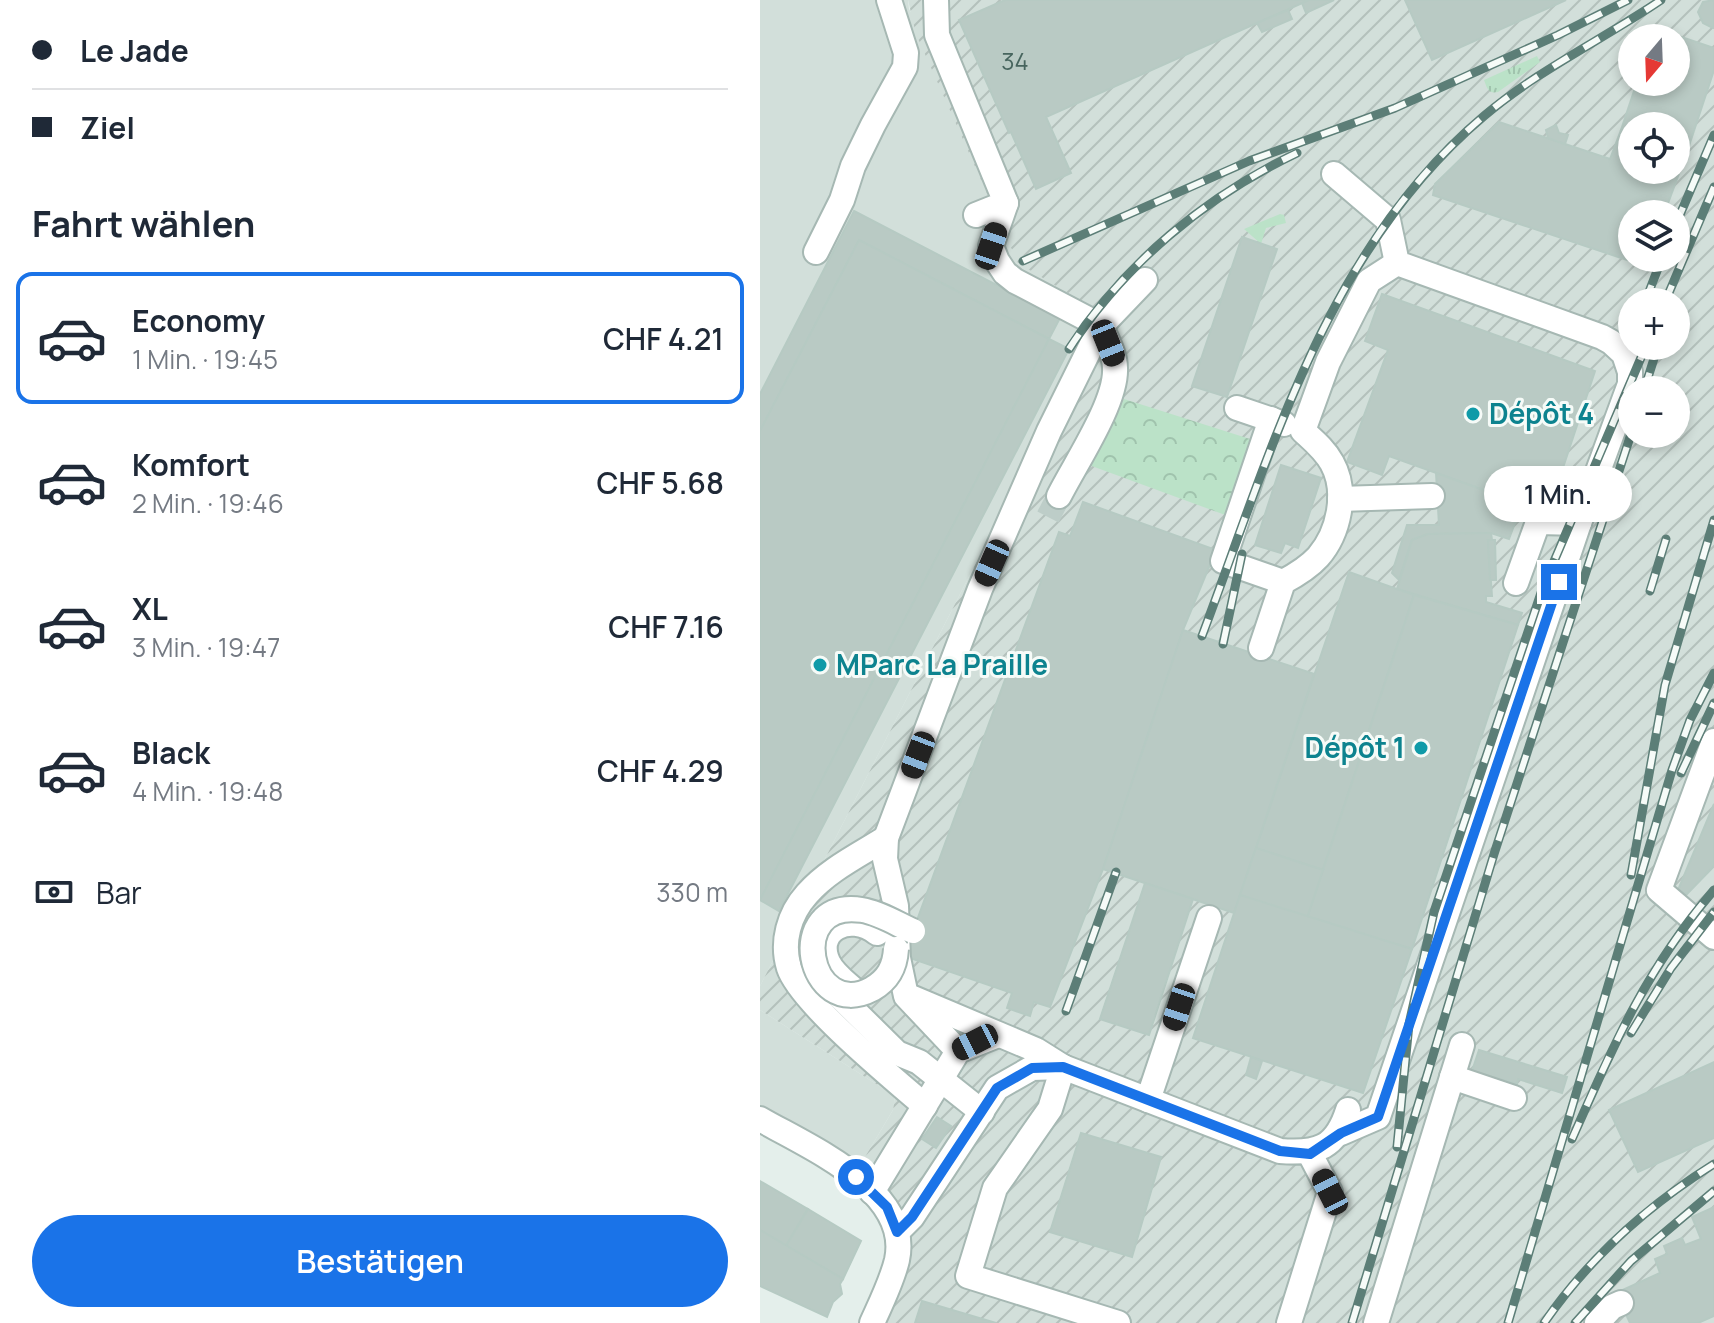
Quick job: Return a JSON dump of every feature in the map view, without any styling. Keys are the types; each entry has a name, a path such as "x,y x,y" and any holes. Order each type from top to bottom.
{"street":[{"path":"816,252 842,200 853,166 905,67 906,53 889,0"},
{"path":"936,0 937,35 1006,203 991,246 1001,267 1015,281 1101,326 1115,361 1115,382 1108,402 1059,496"},
{"path":"1334,174 1388,220 1397,263"},
{"path":"976,215 1006,203"},
{"path":"1303,431 1328,362 1369,281 1397,263"},
{"path":"906,996 990,1029 1036,1050 1063,1067 1280,1151 1310,1154 1344,1122 1378,1117 1579,523 1630,384 1624,354 1602,337 1397,263"},
{"path":"958,1051 906,996 898,958 896,906 885,859 886,838 980,589 1049,431 1101,326 1145,280"},
{"path":"1237,408 1303,431 1321,447 1333,464 1339,483 1340,499 1326,546 1307,568 1283,582 1261,648"},
{"path":"1271,419 1223,561 1283,582"},
{"path":"1340,499 1432,496"},
{"path":"1516,583 1538,522 1579,523"},
{"path":"1714,741 1659,890 1714,937"},
{"path":"886,838 823,878 805,896 788,924 787,957 797,984 817,1006 925,1106"},
{"path":"911,939 899,925 885,919 871,912 860,910 840,912 820,924 811,950 813,963 815,969 818,975 828,985 847,993 866,991 889,974 894,965 896,949 888,924 878,915 869,910 850,905 831,910 811,929 808,952 816,972 826,983 835,993 912,1045 919,1062 982,1112"},
{"path":"1148,1100 1209,918"},
{"path":"872,1192 958,1051 998,1035"},
{"path":"1376,1323 1462,1045"},
{"path":"897,1232 912,1217 997,1088 1032,1068 1063,1067"},
{"path":"1063,1067 1050,1109 995,1188 968,1276 1118,1323"},
{"path":"1452,1077 1514,1098"},
{"path":"760,1119 839,1165 887,1207 897,1232 897,1260 872,1323"},
{"path":"1289,1323 1330,1192 1310,1154"},
{"path":"1597,1323 1612,1307 1621,1303"}],"shaded area":[{"path":"760,0 908,0 909,9 1103,314 760,986"},
{"path":"908,0 1714,0 1714,1323 871,1323 895,1262 891,1223 853,1177 893,1110 895,1096 760,1010 760,986 1103,314 1018,263 916,34"},
{"path":"760,1010 895,1096 893,1110 853,1177 760,1121"}],"green space":[{"path":"1537,56 1540,62 1498,92 1488,90 1484,80"},
{"path":"1284,215 1286,223 1266,228 1261,244 1244,229"},
{"path":"1124,399 1250,439 1251,456 1228,516 1089,465"}],"building":[{"path":"1005,0 1309,0 1046,117 1071,173 1036,189 959,20"},
{"path":"1334,0 1306,13 1302,3"},
{"path":"1405,0 1566,0 1432,60"},
{"path":"1714,0 1713,28 1703,23 1698,12 1703,2"},
{"path":"1288,10 1292,19 1262,32 1257,23"},
{"path":"1690,40 1714,48 1714,70 1690,143 1690,112 1627,112 1632,96 1690,96"},
{"path":"1499,122 1610,159 1618,138 1618,184 1675,184 1669,200 1618,200 1618,257 1433,195 1435,184"},
{"path":"1556,125 1559,133 1568,135 1565,144 1548,138 1546,130"},
{"path":"854,211 1060,318 1049,339 859,240 760,431 760,394"},
{"path":"1242,237 1277,249 1227,397 1192,386"},
{"name":"MParc La Praille","path":"859,240 1049,339 760,900 760,431"},
{"name":"Dépôt 4","path":"1382,294 1595,371 1548,513 1389,456 1382,475 1347,462 1388,350 1365,341"},
{"path":"1049,339 1069,349 779,911 760,900"},
{"path":"1281,465 1321,478 1298,548 1285,543 1281,553 1255,545"},
{"path":"1436,473 1522,504 1509,539 1491,533 1428,534 1412,540 1399,580 1392,573 1407,525 1439,525"},
{"path":"1083,502 1216,550 1183,630 1103,869 1050,1007 1034,1002 1030,1016 1007,1008 1012,993 904,956 1059,532 1070,536"},
{"path":"1491,533 1492,540 1488,540 1492,596 1486,596 1486,602 1522,613 1518,625 1397,589 1412,540 1428,534"},
{"path":"1488,540 1495,540 1496,580 1490,580"},
{"path":"1349,572 1414,595 1323,870 1256,848"},
{"name":"Dépôt 1","path":"1414,595 1518,625 1412,949 1307,918"},
{"path":"1183,630 1314,674 1234,913 1103,869"},
{"path":"1714,804 1714,866 1687,894 1678,890"},
{"path":"1256,848 1323,870 1307,918 1240,895"},
{"path":"1145,883 1193,899 1149,1035 1100,1019"},
{"path":"1240,895 1412,949 1363,1093 1193,1038"},
{"path":"1479,1050 1567,1077 1562,1093 1518,1079 1517,1084 1472,1071"},
{"path":"1251,1057 1262,1061 1256,1079 1246,1075"},
{"path":"1714,1062 1714,1138 1638,1172 1609,1110"},
{"path":"937,1117 951,1126 936,1148 922,1139"},
{"path":"1081,1133 1161,1157 1132,1257 1050,1232"},
{"path":"760,1181 808,1209 786,1246 760,1230"},
{"path":"1714,1207 1714,1316 1698,1323 1630,1323 1616,1293 1660,1273 1655,1259 1667,1254 1664,1246 1682,1238 1685,1245 1701,1239 1692,1217"},
{"path":"808,1209 861,1241 843,1279 786,1246"},
{"path":"760,1230 843,1279 840,1284 842,1294 833,1302 827,1317 760,1286"},
{"path":"922,1301 996,1323 915,1323"}],"tunnel":[{"path":"1048,517 1059,496"}],"railway":[{"path":"1023,261 1249,161 1395,108 1628,0"},
{"path":"1202,636 1280,425 1310,356 1344,290 1383,227 1430,169 1484,116 1548,70 1661,0"},
{"path":"1686,200 1714,135"},
{"path":"1069,349 1115,288 1170,235 1230,190 1297,153"},
{"path":"1671,288 1714,187"},
{"path":"1650,288 1657,272"},
{"path":"1397,1147 1409,1024 1434,912 1543,587 1640,360"},
{"path":"1648,376 1654,360"},
{"path":"1352,1323 1494,854 1626,448"},
{"path":"1631,875 1665,685 1714,520"},
{"path":"1650,591 1666,539"},
{"path":"1223,644 1242,554"},
{"path":"1508,1323 1672,770 1690,720 1714,673"},
{"path":"1681,773 1714,703"},
{"path":"1066,1011 1116,872"},
{"path":"1572,1139 1617,1040 1650,979 1714,890"},
{"path":"1631,1033 1671,968 1714,912"},
{"path":"1544,1323 1580,1277 1621,1235 1666,1197 1714,1164"},
{"path":"1575,1323 1631,1261 1714,1191"}],"place":[{"name":"Dépôt 4","path":"1473,414"},
{"name":"MParc La Praille","path":"820,665"},
{"name":"Dépôt 1","path":"1421,748"}],"route":[{"path":"856,1177 887,1207 897,1232 912,1217 997,1088 1032,1068 1063,1067 1280,1151 1310,1154 1341,1133 1378,1117 1559,582"}]}
